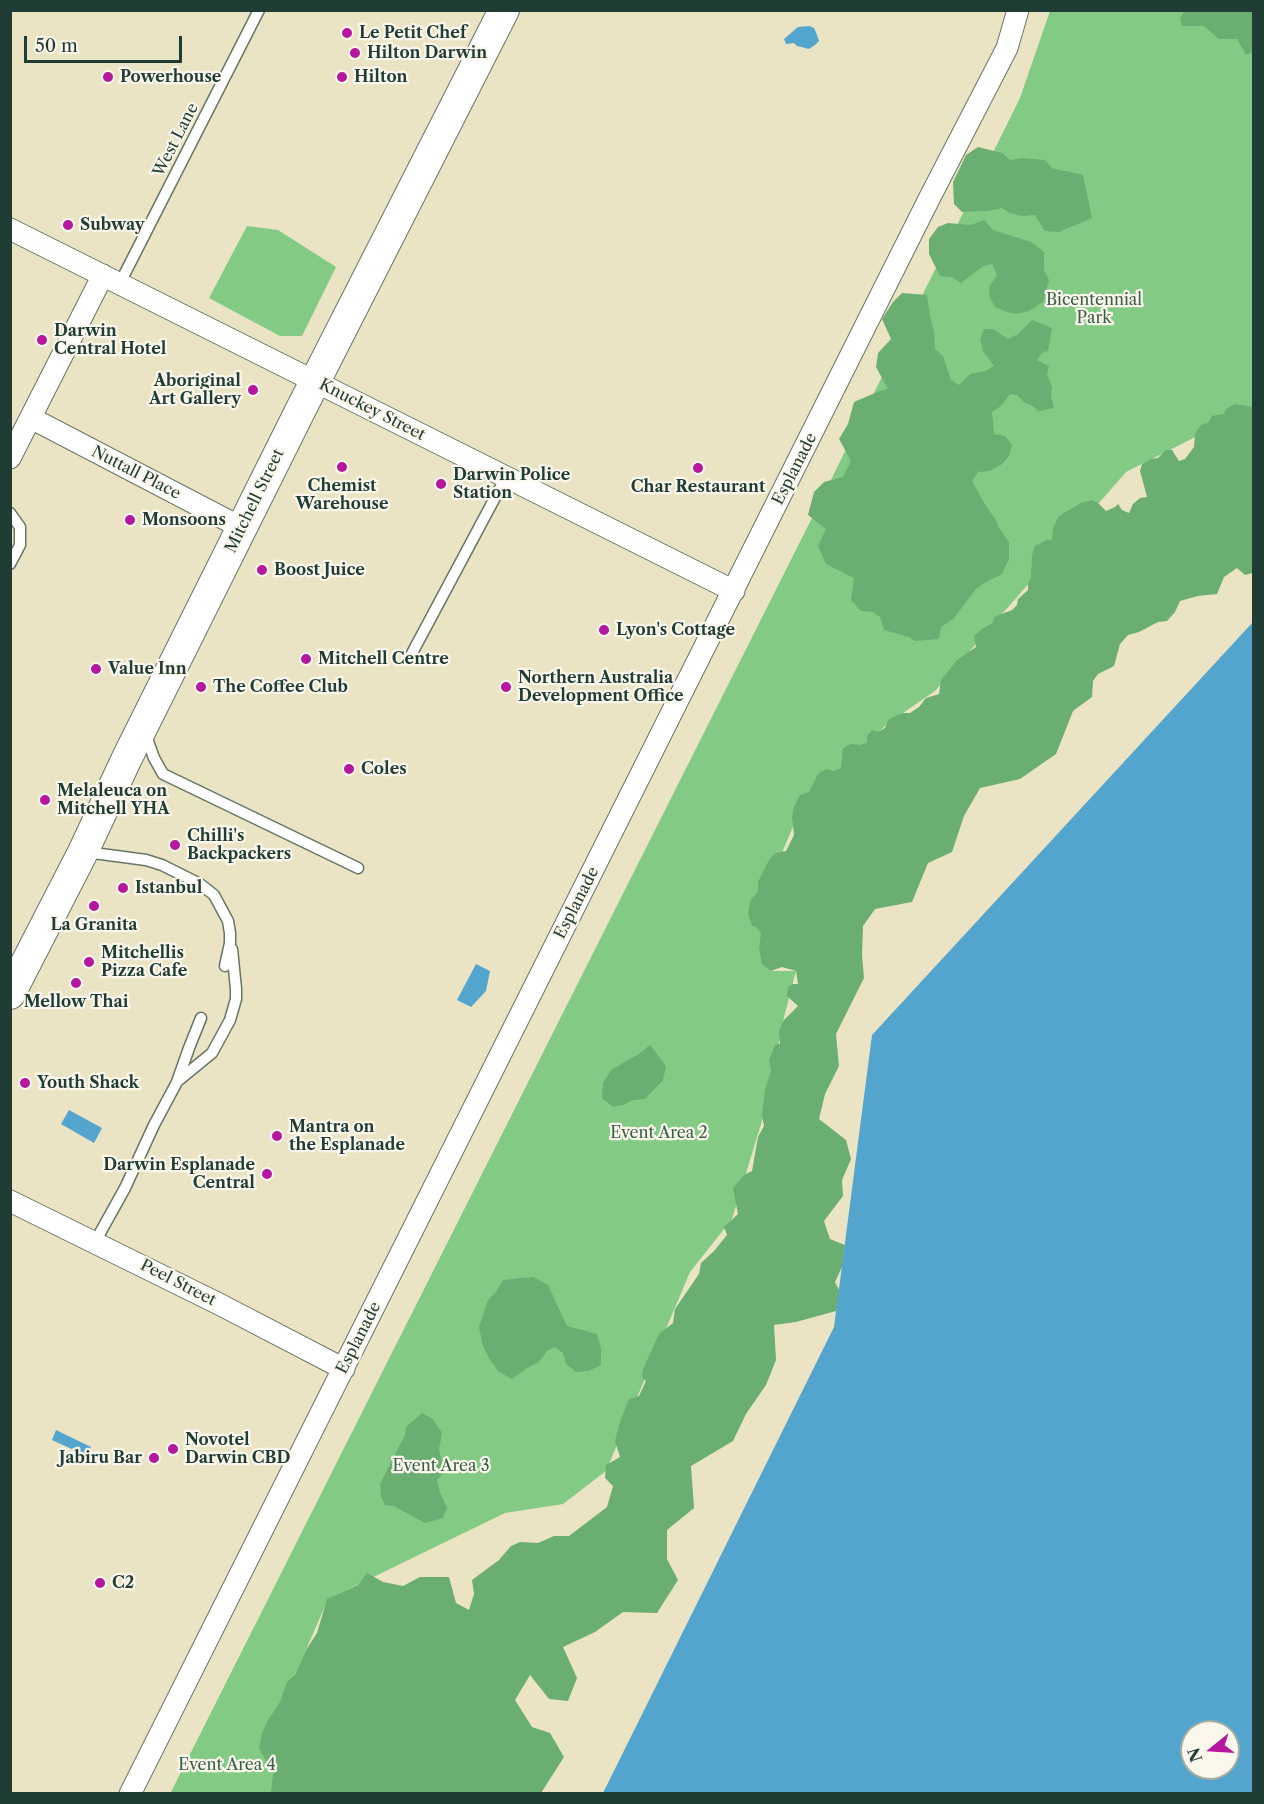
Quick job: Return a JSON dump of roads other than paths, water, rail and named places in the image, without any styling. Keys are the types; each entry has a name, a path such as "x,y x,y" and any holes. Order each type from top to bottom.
{"street":[{"name":"Mitchell Street","path":"10,994 83,852 142,728 315,381 504,10"},
{"name":"Esplanade","path":"130,1794 1006,48 1018,10"},
{"name":"Knuckey Street","path":"10,229 734,591"},
{"path":"10,458 111,279"},
{"name":"Nuttall Place","path":"31,418 242,528"},
{"name":"Peel Street","path":"10,1201 344,1369"}],"lane":[{"name":"West Lane","path":"111,279 259,10"},
{"path":"410,657 506,477"},
{"path":"10,513 20,527 20,545 10,564"},
{"path":"142,728 163,774 358,868"},
{"path":"83,852 162,864 200,884 214,896 228,921 236,989 236,999 230,1020 212,1053 177,1082"},
{"path":"225,966 231,933"},
{"path":"95,1242 125,1188 177,1082 201,1018"}],"water":[{"path":"798,27 814,28 819,41 815,45 809,49 794,43 786,44 784,39"},
{"path":"1253,622 1253,1793 603,1793 834,1327 872,1035"},
{"path":"476,964 490,971 486,991 471,1007 457,1000"},
{"path":"69,1110 102,1128 94,1143 61,1124"},
{"path":"56,1430 91,1447 87,1456 52,1440"}],"place":[{"name":"Le Petit Chef","path":"347,33"},
{"name":"Hilton Darwin","path":"355,53"},
{"name":"Powerhouse","path":"108,77"},
{"name":"Hilton","path":"342,77"},
{"name":"Subway","path":"68,225"},
{"name":"Darwin Central Hotel","path":"42,340"},
{"name":"Aboriginal Art Gallery","path":"253,390"},
{"name":"Chemist Warehouse","path":"342,467"},
{"name":"Char Restaurant","path":"698,468"},
{"name":"Darwin Police Station","path":"441,484"},
{"name":"Monsoons","path":"130,520"},
{"name":"Boost Juice","path":"262,570"},
{"name":"Lyon's Cottage","path":"604,630"},
{"name":"Mitchell Centre","path":"306,659"},
{"name":"Value Inn","path":"96,669"},
{"name":"The Coffee Club","path":"201,687"},
{"name":"Northern Australia Development Office","path":"506,687"},
{"name":"Coles","path":"349,769"},
{"name":"Melaleuca on Mitchell YHA","path":"45,800"},
{"name":"Chilli's Backpackers","path":"175,845"},
{"name":"Istanbul","path":"123,888"},
{"name":"La Granita","path":"94,906"},
{"name":"Mitchellis Pizza Cafe","path":"89,962"},
{"name":"Mellow Thai","path":"76,983"},
{"name":"Youth Shack","path":"25,1083"},
{"name":"Mantra on the Esplanade","path":"277,1136"},
{"name":"Darwin Esplanade Central","path":"267,1174"},
{"name":"Novotel Darwin CBD","path":"173,1449"},
{"name":"Jabiru Bar","path":"154,1458"},
{"name":"C2","path":"100,1583"}],"park label":[{"name":"Bicentennial Park","path":"1094,309"},
{"name":"Event Area 2","path":"659,1133"},
{"name":"Event Area 3","path":"441,1466"},
{"name":"Event Area 4","path":"227,1765"}]}
